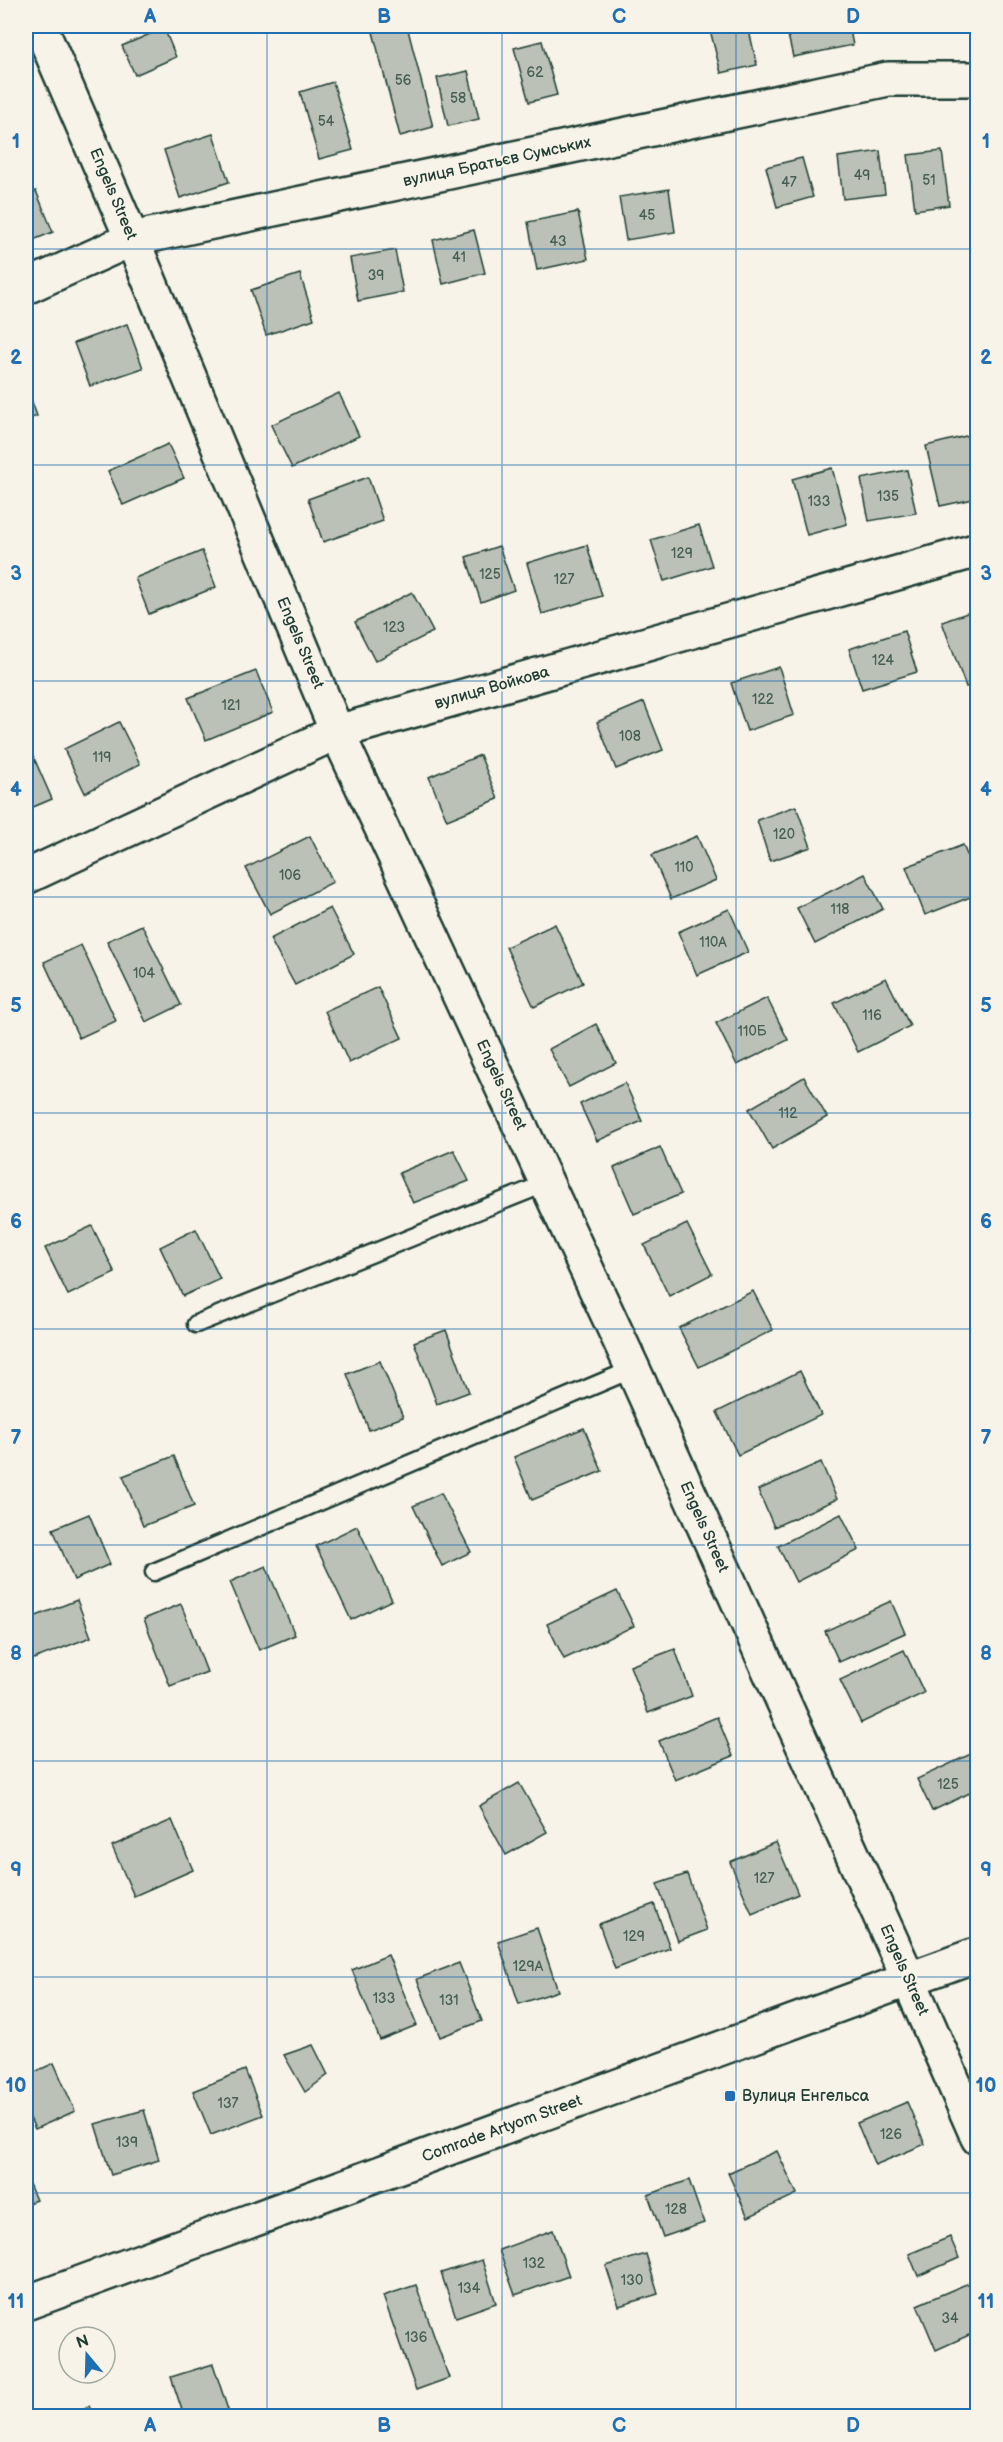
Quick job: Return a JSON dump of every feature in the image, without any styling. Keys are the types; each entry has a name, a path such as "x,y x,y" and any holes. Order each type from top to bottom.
{"street":[{"name":"Engels Street","path":"40,26 132,239 337,732 633,1369 978,2138"},
{"name":"вулиця Братьєв Сумських","path":"26,287 132,239 888,79 978,78"},
{"name":"вулиця Войкова","path":"26,877 337,732 978,550"},
{"name":"Comrade Artyom Street","path":"26,2303 978,1954"}],"lane":[{"path":"196,1324 547,1183"},
{"path":"154,1572 633,1369"}],"building":[{"path":"407,26 433,127 400,136 373,32"},
{"path":"709,26 748,26 757,65 721,73"},
{"path":"786,26 849,26 853,45 793,57"},
{"path":"164,28 176,57 135,75 122,46"},
{"path":"542,41 557,95 529,102 514,48"},
{"path":"468,71 479,119 448,126 437,78"},
{"path":"333,82 353,150 319,159 300,92"},
{"path":"213,134 229,182 180,198 164,150"},
{"path":"880,151 885,194 843,199 838,157"},
{"path":"942,151 949,205 915,210 908,155"},
{"path":"802,158 813,197 777,207 766,167"},
{"path":"669,189 675,232 626,240 619,197"},
{"path":"36,191 53,232 26,243 26,195"},
{"path":"578,212 588,259 537,270 528,222"},
{"path":"474,230 485,273 443,284 433,240"},
{"path":"395,250 403,292 358,301 350,258"},
{"path":"300,274 314,319 266,335 251,290"},
{"path":"127,324 143,368 90,386 74,343"},
{"path":"26,385 37,416 26,420"},
{"path":"339,393 359,436 292,468 271,425"},
{"path":"970,435 978,465 978,498 940,506 926,446"},
{"path":"168,444 184,478 123,505 108,471"},
{"path":"832,468 847,524 807,535 792,479"},
{"path":"907,470 916,513 869,521 861,479"},
{"path":"368,477 383,521 323,542 308,499"},
{"path":"699,525 712,566 664,581 651,540"},
{"path":"587,545 602,596 542,614 527,563"},
{"path":"499,546 514,590 481,602 466,557"},
{"path":"202,551 216,587 149,614 135,578"},
{"path":"412,592 433,632 375,661 355,622"},
{"path":"978,609 978,683 966,687 942,622"},
{"path":"904,631 917,672 862,689 849,649"},
{"path":"779,667 794,715 747,731 731,683"},
{"path":"256,671 273,712 206,740 188,698"},
{"path":"644,702 663,750 616,769 597,722"},
{"path":"119,722 140,764 85,793 64,749"},
{"path":"26,740 52,799 26,810"},
{"path":"480,755 498,799 447,820 429,777"},
{"path":"796,806 811,847 770,861 757,820"},
{"path":"310,836 333,882 270,914 246,868"},
{"path":"697,836 716,880 671,899 652,855"},
{"path":"963,845 978,882 978,894 925,915 906,867"},
{"path":"865,874 883,909 815,944 797,908"},
{"path":"330,908 354,954 295,985 270,939"},
{"path":"729,909 748,952 697,975 678,932"},
{"path":"555,924 583,983 534,1007 506,947"},
{"path":"142,925 181,1005 146,1022 107,941"},
{"path":"81,945 116,1021 79,1038 44,962"},
{"path":"886,978 910,1026 858,1052 834,1003"},
{"path":"378,987 402,1038 349,1063 325,1011"},
{"path":"767,998 788,1040 737,1065 716,1023"},
{"path":"596,1024 616,1063 569,1087 549,1049"},
{"path":"804,1077 827,1117 772,1149 749,1109"},
{"path":"625,1083 642,1121 597,1141 580,1104"},
{"path":"660,1147 681,1194 634,1214 614,1168"},
{"path":"454,1150 469,1181 413,1203 399,1173"},
{"path":"687,1224 712,1274 669,1296 644,1245"},
{"path":"92,1226 115,1273 68,1295 45,1248"},
{"path":"196,1229 220,1279 183,1296 160,1247"},
{"path":"753,1291 773,1330 699,1367 679,1328"},
{"path":"446,1330 469,1392 437,1404 414,1342"},
{"path":"380,1361 403,1417 369,1430 347,1374"},
{"path":"800,1371 821,1415 738,1455 717,1412"},
{"path":"584,1428 602,1471 532,1500 514,1457"},
{"path":"174,1456 194,1506 143,1526 123,1476"},
{"path":"821,1462 837,1499 774,1527 758,1490"},
{"path":"441,1493 471,1552 442,1566 413,1506"},
{"path":"89,1514 110,1564 74,1580 53,1529"},
{"path":"841,1514 859,1550 796,1582 778,1546"},
{"path":"357,1526 392,1600 351,1620 316,1546"},
{"path":"266,1566 295,1635 259,1650 230,1582"},
{"path":"617,1591 634,1626 564,1659 547,1624"},
{"path":"77,1600 91,1637 26,1662 26,1620"},
{"path":"891,1601 905,1633 839,1662 825,1631"},
{"path":"181,1604 207,1672 170,1686 144,1619"},
{"path":"675,1649 692,1696 648,1713 630,1666"},
{"path":"904,1650 924,1693 861,1723 840,1680"},
{"path":"717,1717 733,1756 675,1780 659,1741"},
{"path":"973,1753 978,1763 978,1789 932,1811 917,1779"},
{"path":"519,1783 547,1832 506,1855 479,1806"},
{"path":"172,1820 193,1870 134,1896 112,1846"},
{"path":"776,1842 798,1894 752,1914 730,1862"},
{"path":"687,1874 707,1930 678,1941 657,1884"},
{"path":"654,1904 670,1948 615,1969 599,1924"},
{"path":"537,1928 558,1991 519,2004 498,1941"},
{"path":"388,1955 417,2025 380,2040 352,1970"},
{"path":"459,1963 482,2021 440,2037 417,1979"},
{"path":"313,2045 328,2075 305,2092 284,2055"},
{"path":"54,2063 75,2111 35,2129 26,2109 26,2076"},
{"path":"245,2070 263,2115 211,2135 193,2091"},
{"path":"907,2102 925,2144 875,2165 857,2123"},
{"path":"144,2110 159,2160 111,2175 95,2124"},
{"path":"777,2151 797,2194 748,2217 728,2173"},
{"path":"26,2177 36,2200 26,2204"},
{"path":"689,2180 704,2223 663,2237 648,2195"},
{"path":"553,2230 569,2276 515,2295 499,2250"},
{"path":"950,2237 959,2258 918,2276 909,2254"},
{"path":"646,2254 658,2294 619,2306 606,2266"},
{"path":"482,2260 496,2303 456,2317 441,2273"},
{"path":"971,2282 978,2297 978,2331 936,2350 917,2305"},
{"path":"416,2285 449,2378 416,2390 383,2296"},
{"path":"213,2364 230,2416 184,2416 171,2377"},
{"path":"89,2406 94,2416 65,2416"}],"place":[{"name":"Вулиця Енгельса","path":"730,2096"}]}
